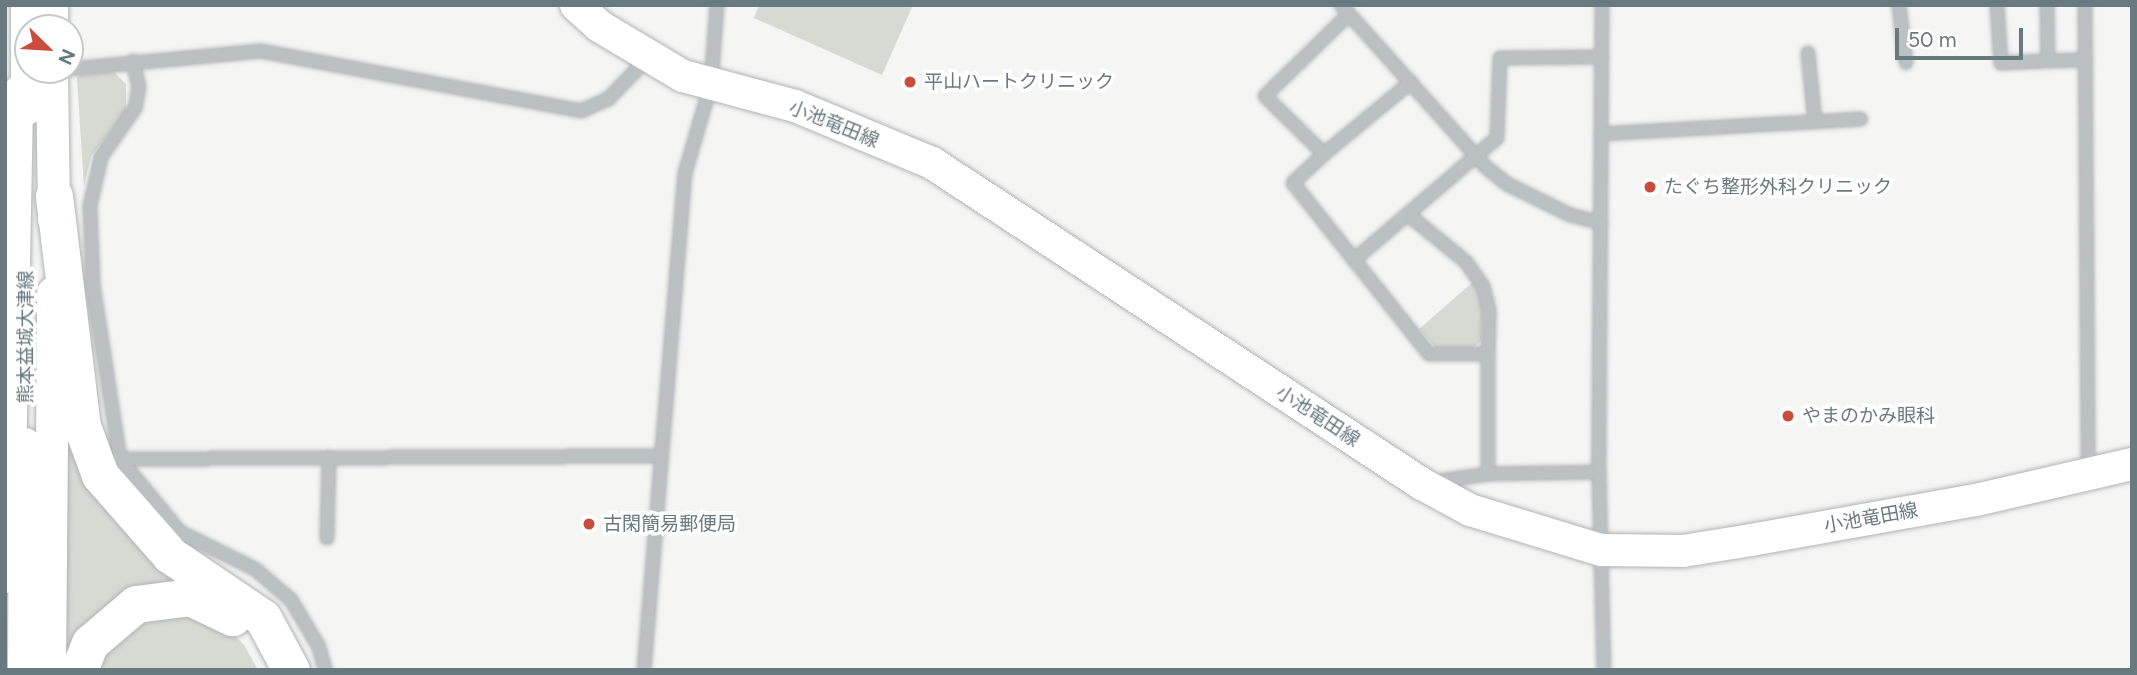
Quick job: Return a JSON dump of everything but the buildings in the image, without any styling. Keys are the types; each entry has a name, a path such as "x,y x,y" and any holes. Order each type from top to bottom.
{"highway":[{"path":"5,573 14,100 27,84"},
{"path":"54,196 82,426 100,475 170,555 263,618 291,670"},
{"path":"79,670 90,643 135,604 190,597 214,605 242,624 261,645 273,670"}],"main road":[{"name":"小池竜田線","path":"576,5 599,26 648,58 683,76 795,106 932,163 1422,484 1470,510 1601,550 1683,551 1751,540 1976,500 2088,471 2132,464"},
{"name":"熊本益城大津線","path":"24,670 37,84"},
{"name":"熊本益城大津線","path":"39,84 54,196 50,670"}],"street":[{"path":"644,670 685,173 711,84 717,5"},
{"path":"1602,5 1599,472 1604,670"},
{"path":"1899,5 1906,63"},
{"path":"1997,5 2001,63 2085,60"},
{"path":"2047,5 2048,61"},
{"path":"2085,5 2088,471"},
{"path":"1324,154 1265,96 1345,10 1476,155 1507,184 1570,215 1601,223"},
{"path":"84,67 261,51 581,111 608,99 648,58"},
{"path":"1808,53 1815,122"},
{"path":"1354,260 1410,216 1497,138 1500,58 1602,57"},
{"path":"133,61 139,86 135,108 101,157 90,206 93,285 120,459 180,532 255,569 290,600 319,647 325,670"},
{"path":"1411,82 1293,183 1429,354 1488,354"},
{"path":"1601,134 1861,119"},
{"path":"1410,216 1466,262 1483,286 1489,310 1488,474"},
{"path":"120,459 660,456"},
{"path":"327,538 329,457"},
{"path":"1422,484 1488,474 1599,472"}],"shaded area":[{"path":"759,5 913,5 882,75 754,18"},
{"path":"113,71 126,84 126,111 91,156 84,186 77,84 84,84 84,74"},
{"path":"1473,282 1483,300 1481,341 1472,349 1436,348 1419,329"},
{"path":"79,439 182,566 175,589 65,660 66,441"},
{"path":"182,613 225,626 244,645 258,670 92,670 139,621"}],"place":[{"name":"平山ハートクリニック","path":"910,82"},
{"name":"たぐち整形外科クリニック","path":"1650,187"},
{"name":"やまのかみ眼科","path":"1788,416"},
{"name":"古閑簡易郵便局","path":"589,524"}]}
